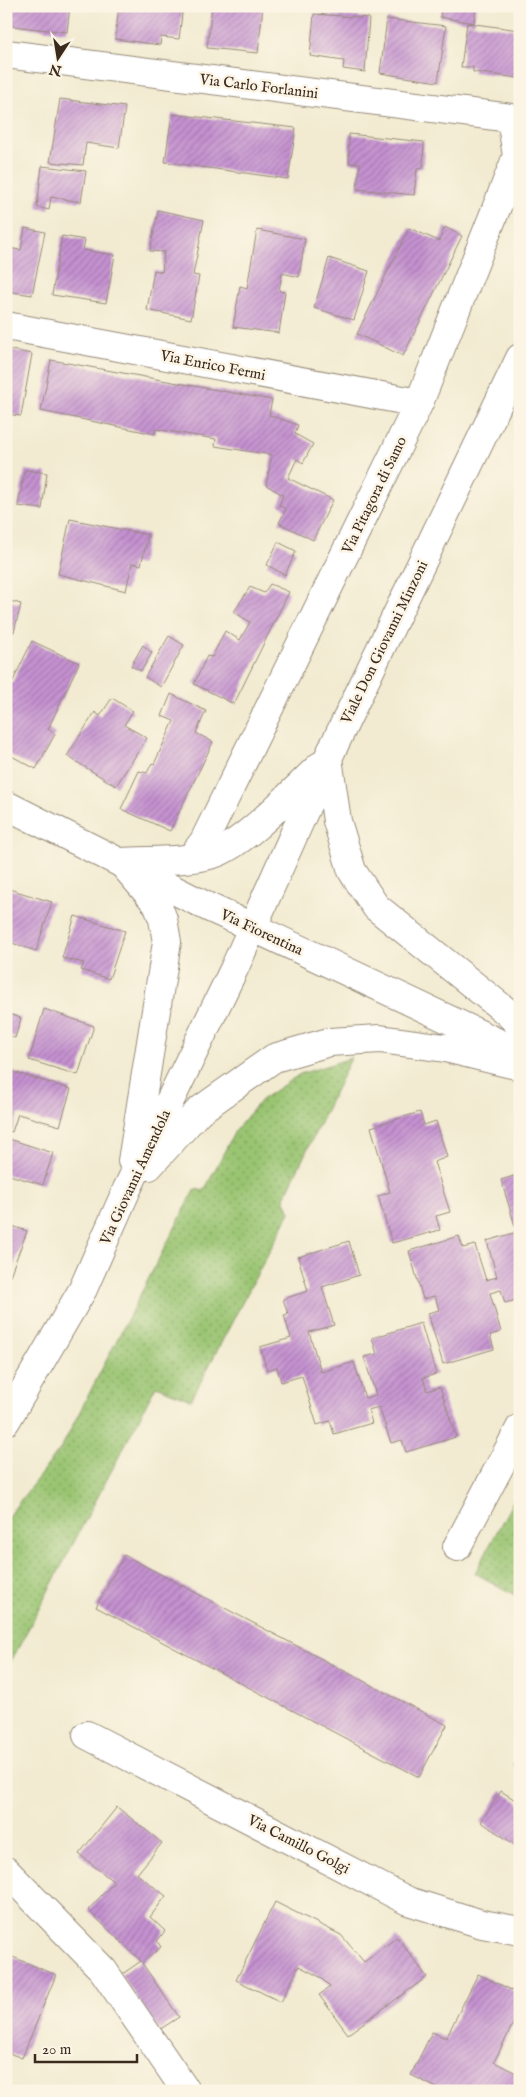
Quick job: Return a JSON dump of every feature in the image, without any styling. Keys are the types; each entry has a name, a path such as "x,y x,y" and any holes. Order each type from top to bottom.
{"main road":[{"name":"Via Carlo Forlanini","path":"6,54 511,118"},
{"name":"Via Pitagora di Samo","path":"197,849 419,403 517,156 511,118"},
{"name":"Via Enrico Fermi","path":"6,326 419,403"},
{"name":"Viale Don Giovanni Minzoni","path":"252,927 328,758 520,358"},
{"path":"121,862 197,849 215,854 248,833 328,758"},
{"path":"328,758 337,821 352,871 376,907 507,1012 520,1025"},
{"name":"Via Fiorentina","path":"6,804 208,907 520,1053"},
{"path":"121,862 157,904 163,919 167,942 128,1190"},
{"name":"Via Giovanni Amendola","path":"6,1421 83,1290 252,927"},
{"path":"128,1190 199,1111 274,1058 329,1042 380,1039 445,1048 520,1066"},
{"path":"457,1547 520,1428"},
{"name":"Via Camillo Golgi","path":"88,1735 408,1901 482,1924 520,1931"},
{"path":"6,1871 103,1970 186,2091"}],"green space":[{"path":"351,1058 284,1198 290,1212 191,1400 156,1386 13,1658 6,1665 6,1519 61,1448 195,1189 204,1191 235,1131 261,1100 300,1074"},
{"path":"520,1488 520,1598 475,1573"}],"building":[{"path":"13,6 70,6 67,32 11,26"},
{"path":"119,6 183,6 179,39 161,37 160,45 115,39"},
{"path":"212,6 263,6 258,53 207,48"},
{"path":"442,6 476,6 474,23 440,17"},
{"path":"314,14 369,18 365,72 343,69 344,61 310,56"},
{"path":"387,19 446,26 438,82 380,73"},
{"path":"467,23 520,30 518,78 473,72 473,67 461,67"},
{"path":"60,99 125,107 119,148 86,143 83,165 50,162"},
{"path":"172,114 296,128 288,179 165,162"},
{"path":"349,134 424,142 423,168 417,169 414,195 357,189 360,163 349,163"},
{"path":"42,166 86,171 81,202 51,197 49,210 37,207"},
{"path":"158,210 204,220 193,275 199,276 191,319 147,310 154,270 162,272 164,252 150,251"},
{"path":"445,227 462,236 403,356 357,334 409,228 439,241"},
{"path":"25,228 45,232 32,295 6,291 6,248 21,250"},
{"path":"257,230 305,239 299,277 282,273 279,291 285,292 279,333 233,327 240,286 247,288"},
{"path":"62,236 85,240 83,250 115,255 106,303 52,295"},
{"path":"329,258 369,271 354,320 314,308"},
{"path":"6,349 32,354 21,416 6,414"},
{"path":"51,360 272,400 269,415 298,425 295,434 313,444 303,463 297,459 288,478 333,500 313,540 279,523 286,509 279,505 283,495 266,485 272,455 215,446 216,439 155,429 155,434 41,411"},
{"path":"25,470 47,473 42,509 18,506"},
{"path":"70,519 148,535 141,565 132,563 126,591 58,574"},
{"path":"278,542 296,551 285,575 267,565"},
{"path":"270,584 289,592 234,704 194,684 207,656 212,657 225,631 240,640 250,622 234,612 250,587 264,593"},
{"path":"6,600 21,604 14,632 6,630"},
{"path":"169,636 184,645 161,687 145,677"},
{"path":"32,641 79,663 48,729 55,734 36,769 6,753 6,681 12,683"},
{"path":"143,645 152,653 141,671 131,666"},
{"path":"171,694 206,711 196,733 213,742 170,831 121,809 139,771 147,773 152,763 154,764 174,721 162,716"},
{"path":"112,698 133,711 124,725 147,738 116,786 67,756 95,712 100,716"},
{"path":"9,889 52,902 36,951 9,942 6,949 6,898"},
{"path":"75,916 125,931 109,979 81,970 84,963 62,958"},
{"path":"44,1009 94,1026 78,1075 29,1060"},
{"path":"6,1013 21,1018 15,1038 6,1035"},
{"path":"13,1072 71,1089 60,1126 18,1114 12,1132 6,1130 6,1094"},
{"path":"420,1112 424,1125 436,1121 447,1157 434,1162 450,1212 436,1216 440,1230 392,1243 378,1196 390,1192 371,1127"},
{"path":"6,1138 53,1153 43,1185 6,1174"},
{"path":"520,1174 520,1299 505,1303 501,1290 490,1293 501,1332 490,1335 494,1349 443,1364 428,1313 439,1310 435,1296 423,1299 409,1251 459,1236 463,1248 475,1245 486,1280 497,1277 487,1241 517,1232 501,1180"},
{"path":"6,1224 27,1231 6,1286"},
{"path":"349,1241 359,1275 322,1287 334,1325 309,1332 321,1372 354,1362 365,1398 376,1395 364,1357 377,1354 372,1338 421,1323 436,1374 423,1378 427,1391 440,1387 456,1437 406,1452 402,1440 391,1443 379,1407 368,1410 372,1423 334,1434 330,1421 317,1425 302,1376 281,1382 277,1367 267,1370 260,1347 291,1338 284,1315 288,1314 283,1299 308,1291 298,1257"},
{"path":"124,1555 447,1725 419,1777 96,1607"},
{"path":"520,1752 520,1768 514,1766"},
{"path":"501,1791 520,1803 520,1848 481,1822"},
{"path":"117,1807 162,1843 137,1874 166,1896 150,1917 165,1931 157,1941 161,1947 142,1963 179,2017 159,2030 121,1975 141,1961 88,1910 114,1882 79,1854"},
{"path":"275,1902 341,1935 364,1962 397,1937 427,1977 348,2034 319,1995 330,1987 320,1977 299,1966 281,2002 236,1980"},
{"path":"8,1955 56,1975 22,2058 6,2052"},
{"path":"478,1974 520,1994 520,2010 494,2062 520,2075 520,2091 443,2091 411,2075 432,2032 446,2038"}]}
